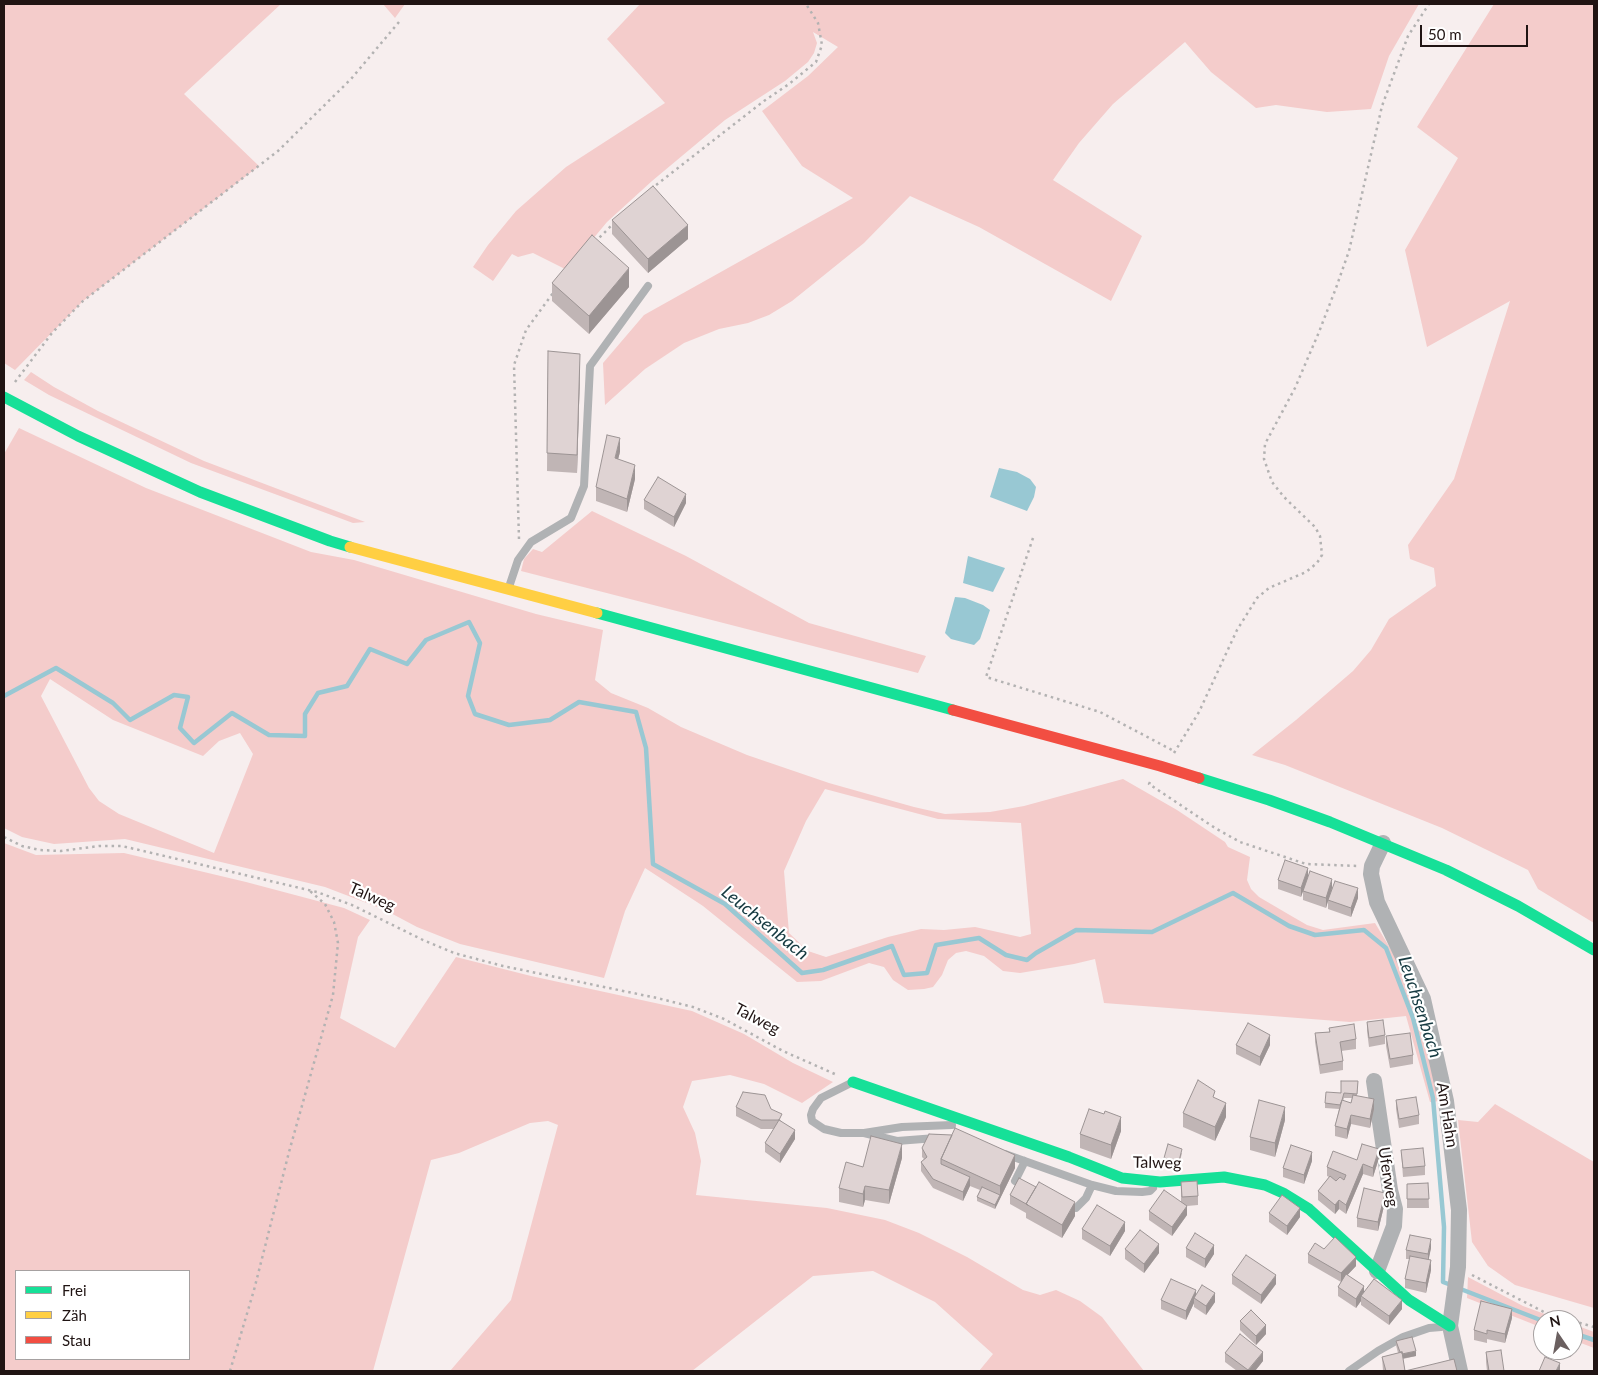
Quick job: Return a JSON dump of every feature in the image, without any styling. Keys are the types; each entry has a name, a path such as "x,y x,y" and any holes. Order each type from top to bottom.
{"main road":[{"path":"4,397 78,436 200,492 330,542 1160,766 1269,800 1382,843 1446,870 1518,906 1594,950"},
{"name":"Talweg","path":"852,1082 1069,1157 1122,1178 1160,1182 1224,1177 1265,1185 1310,1209 1409,1300 1450,1326"}],"street":[{"name":"Am Hahn","path":"1382,843 1372,866 1371,874 1377,902 1423,999 1446,1101 1458,1210 1457,1279 1450,1326 1460,1371"},
{"name":"Uferweg","path":"1374,1081 1390,1190 1395,1209 1394,1226 1377,1271"}],"lane":[{"path":"508,589 518,560 531,542 571,518 584,486 590,366 648,286"},
{"path":"852,1082 821,1098 813,1108 812,1121 824,1129 841,1133 864,1133 902,1127 970,1123"},
{"path":"864,1133 897,1141 926,1138 944,1139"},
{"path":"997,1152 1092,1186 1116,1191 1150,1191 1160,1182"},
{"path":"1025,1161 1015,1181 1030,1188"},
{"path":"1058,1202 1076,1208 1086,1198 1092,1186"},
{"path":"1349,1371 1378,1351 1404,1337 1429,1328 1450,1326"}],"path":[{"path":"648,191 764,100 789,84 816,62 822,45 818,23 806,4"},
{"path":"1372,866 1306,864 1240,842 1215,828 1149,784 1160,766 1175,751 1199,712 1237,630 1257,598 1269,588 1306,572 1318,563 1322,555 1320,536 1315,527 1284,497 1272,482 1264,459 1265,444 1274,424 1295,388 1336,288 1351,242 1382,106 1408,36 1429,4"},
{"path":"14,382 52,334 83,301 278,151 351,79 399,22"},
{"path":"590,248 614,222"},
{"path":"518,560 521,551 518,530 514,365 526,330 557,288"},
{"path":"1033,538 986,677 1100,712 1175,751"},
{"name":"Talweg","path":"4,837 22,846 40,850 61,851 100,846 122,846 309,890 352,905 454,953 503,966 694,1007 852,1082"},
{"path":"230,1371 254,1290 289,1152 333,995 338,944 334,922 325,904 309,890"},
{"path":"1457,1279 1539,1310"}],"shaded area":[{"path":"4,4 281,4 184,94 259,166 83,301 15,370 4,363"},
{"path":"383,4 405,4 395,18"},
{"path":"640,4 1419,4 1389,56 1371,109 1327,112 1276,105 1256,108 1211,72 1185,42 1113,104 1079,143 1053,180 1142,236 1111,301 979,227 910,196 864,243 792,301 769,315 748,323 719,329 684,343 645,369 605,405 603,363 644,315 853,198 802,166 762,111 808,76 838,47 813,32 817,43 814,53 808,62 785,81 725,120 652,181 607,222 567,270 533,253 518,257 512,254 493,281 473,267 488,245 516,211 566,167 665,103 607,39"},
{"path":"1494,4 1594,4 1594,923 1538,889 1528,870 1442,828 1285,765 1252,755 1353,671 1371,650 1389,619 1436,586 1434,568 1410,559 1408,545 1454,479 1510,301 1427,347 1405,250 1458,158 1417,127"},
{"path":"31,372 98,411 204,461 365,522 353,523 191,463 49,395 24,380"},
{"path":"19,428 146,488 311,552 354,560 536,614 603,630 595,680 611,693 648,708 681,727 747,755 829,783 945,814 990,812 1024,806 1123,779 1177,810 1225,842 1228,847 1250,857 1247,880 1251,889 1259,897 1307,925 1323,930 1375,923 1405,973 1419,1013 1441,1101 1430,1102 1406,1016 1350,1022 1104,1003 1095,959 1020,973 1003,971 984,956 966,951 956,953 948,960 942,975 933,987 924,989 908,990 893,980 884,967 869,963 821,981 797,982 703,906 645,868 625,911 604,978 460,944 417,927 385,910 325,887 125,839 54,844 22,837 4,828 4,454","holes":["50,679 113,720 203,756 219,741 240,733 253,754 214,853 119,814 99,801 89,788 41,696","825,789 938,819 1021,823 1031,934 1020,937 975,927 944,930 921,929 888,937 826,957 808,951 789,933 784,871 806,821"]},
{"path":"592,511 686,556 809,623 926,656 918,673 521,571 524,559 533,549 542,552"},
{"path":"4,843 36,855 124,853 344,908 370,920 358,937 340,1018 395,1048 456,957 531,976 692,1011 744,1034 793,1063 833,1082 802,1103 764,1084 730,1075 692,1081 683,1107 695,1133 701,1161 696,1195 827,1208 885,1220 919,1233 967,1257 1023,1290 1040,1295 1056,1290 1080,1301 1102,1317 1144,1371 979,1371 993,1354 935,1302 873,1271 813,1276 692,1371 450,1371 511,1300 558,1125 548,1121 530,1123 459,1153 431,1160 373,1371 4,1371"},
{"path":"1495,1104 1594,1162 1594,1308 1515,1285 1488,1266 1472,1242 1458,1120 1478,1122"},
{"path":"1468,1277 1534,1310 1533,1324 1467,1298"},
{"path":"1583,1328 1594,1332 1594,1348 1583,1344"}],"water":[{"path":"999,468 1017,472 1030,479 1036,487 1034,497 1027,511 990,497"},
{"path":"968,556 1005,568 993,592 963,583"},
{"path":"955,597 965,598 990,610 980,639 974,645 951,639 945,633"}],"building":[{"path":"653,186 688,225 648,259 612,220"},
{"path":"592,235 629,268 589,316 552,283"},
{"path":"548,351 580,354 577,455 547,453"},
{"path":"607,435 620,438 615,458 635,465 627,499 596,487"},
{"path":"658,477 686,494 674,517 644,500"},
{"path":"1285,860 1308,868 1301,888 1278,880"},
{"path":"1310,871 1332,879 1326,898 1303,891"},
{"path":"1335,881 1358,888 1351,908 1328,900"},
{"path":"1383,1020 1385,1035 1369,1038 1367,1022"},
{"path":"1248,1023 1270,1035 1260,1057 1236,1045"},
{"path":"1354,1024 1356,1039 1340,1042 1343,1061 1320,1065 1315,1033 1330,1032 1329,1028"},
{"path":"1410,1033 1413,1055 1390,1059 1386,1036"},
{"path":"1198,1080 1215,1091 1213,1097 1226,1103 1215,1127 1183,1113"},
{"path":"1341,1081 1358,1081 1357,1094 1344,1093 1340,1105 1325,1103 1326,1092 1341,1093"},
{"path":"743,1092 765,1095 771,1109 782,1114 779,1120 761,1120 736,1107"},
{"path":"1353,1095 1374,1099 1370,1119 1351,1115 1347,1129 1335,1126 1342,1100 1351,1103"},
{"path":"1416,1097 1419,1115 1399,1119 1396,1100"},
{"path":"1259,1100 1285,1107 1275,1143 1250,1137"},
{"path":"1089,1109 1104,1114 1105,1111 1121,1117 1111,1145 1080,1134"},
{"path":"779,1120 795,1130 780,1154 765,1143"},
{"path":"955,1128 1015,1155 1000,1186 941,1159"},
{"path":"929,1134 952,1135 941,1159 941,1164 970,1177 963,1192 933,1179 921,1162 927,1157 922,1148"},
{"path":"871,1136 902,1144 889,1190 865,1186 863,1194 839,1188 846,1162 863,1167"},
{"path":"1168,1144 1182,1149 1179,1161 1164,1158"},
{"path":"1362,1144 1379,1149 1373,1168 1363,1164 1346,1205 1339,1200 1335,1205 1318,1191 1330,1176 1336,1181 1340,1177 1344,1180 1346,1175 1327,1167 1333,1151 1357,1160"},
{"path":"1291,1145 1312,1152 1304,1175 1283,1168"},
{"path":"1423,1148 1425,1166 1403,1168 1401,1150"},
{"path":"1019,1178 1036,1187 1026,1204 1010,1195"},
{"path":"1197,1181 1198,1196 1182,1197 1181,1182"},
{"path":"1039,1182 1075,1202 1062,1225 1026,1204"},
{"path":"1428,1183 1429,1199 1407,1199 1407,1184"},
{"path":"982,1187 1000,1195 995,1205 977,1197"},
{"path":"1364,1188 1385,1193 1378,1222 1357,1218"},
{"path":"1164,1190 1187,1206 1172,1227 1149,1211"},
{"path":"1282,1195 1300,1208 1287,1226 1269,1213"},
{"path":"1097,1205 1125,1222 1110,1246 1082,1229"},
{"path":"1140,1230 1159,1244 1144,1264 1125,1249"},
{"path":"1195,1233 1214,1245 1205,1259 1186,1248"},
{"path":"1410,1235 1431,1239 1428,1254 1406,1250"},
{"path":"1335,1237 1356,1257 1341,1273 1308,1254 1315,1243 1324,1249"},
{"path":"1246,1255 1276,1275 1261,1295 1232,1275"},
{"path":"1410,1256 1431,1260 1426,1283 1405,1279"},
{"path":"1346,1274 1364,1286 1356,1299 1338,1287"},
{"path":"1171,1279 1196,1290 1186,1311 1161,1300"},
{"path":"1374,1279 1402,1300 1389,1316 1361,1296"},
{"path":"1202,1285 1215,1293 1206,1306 1194,1298"},
{"path":"1481,1301 1512,1309 1505,1334 1487,1330 1487,1334 1474,1330"},
{"path":"1251,1310 1266,1325 1256,1336 1240,1321"},
{"path":"1240,1334 1263,1352 1248,1370 1225,1353"},
{"path":"1412,1337 1416,1351 1402,1354 1396,1341"},
{"path":"1501,1350 1504,1371 1489,1371 1486,1352"},
{"path":"1402,1352 1405,1371 1386,1371 1382,1357"},
{"path":"1454,1359 1457,1371 1405,1371"},
{"path":"1544,1360 1552,1360 1560,1363 1556,1371 1539,1371"}],"waterway":[{"name":"Leuchsenbach","path":"4,696 56,668 113,703 130,720 174,695 188,697 180,728 194,743 232,713 269,735 305,736 305,714 318,693 347,686 370,649 407,664 426,640 469,622 480,643 468,696 475,714 509,725 550,720 579,702 636,712 646,748 653,864 725,904 802,973 823,970 892,946 904,975 927,973 936,945 979,938 1006,955 1027,960 1076,930 1152,932 1233,893 1289,926 1315,935 1364,930 1386,948 1413,1018 1433,1098 1444,1227 1443,1282 1451,1285"},
{"name":"Leuchsenbach","path":"1458,1288 1533,1317"},
{"name":"Leuchsenbach","path":"1583,1336 1594,1340"}],"traffic: fast":[{"path":"4,397 78,436 200,492 350,547"},
{"path":"597,613 953,710"},
{"path":"1199,778 1330,822 1446,870 1518,906 1594,950"},
{"path":"853,1082 1069,1157 1122,1178 1160,1182 1224,1177 1265,1185 1283,1193 1309,1209 1409,1300 1450,1326"}],"traffic: slow":[{"path":"350,547 597,613"}],"traffic: jam":[{"path":"953,710 1199,778"}]}
